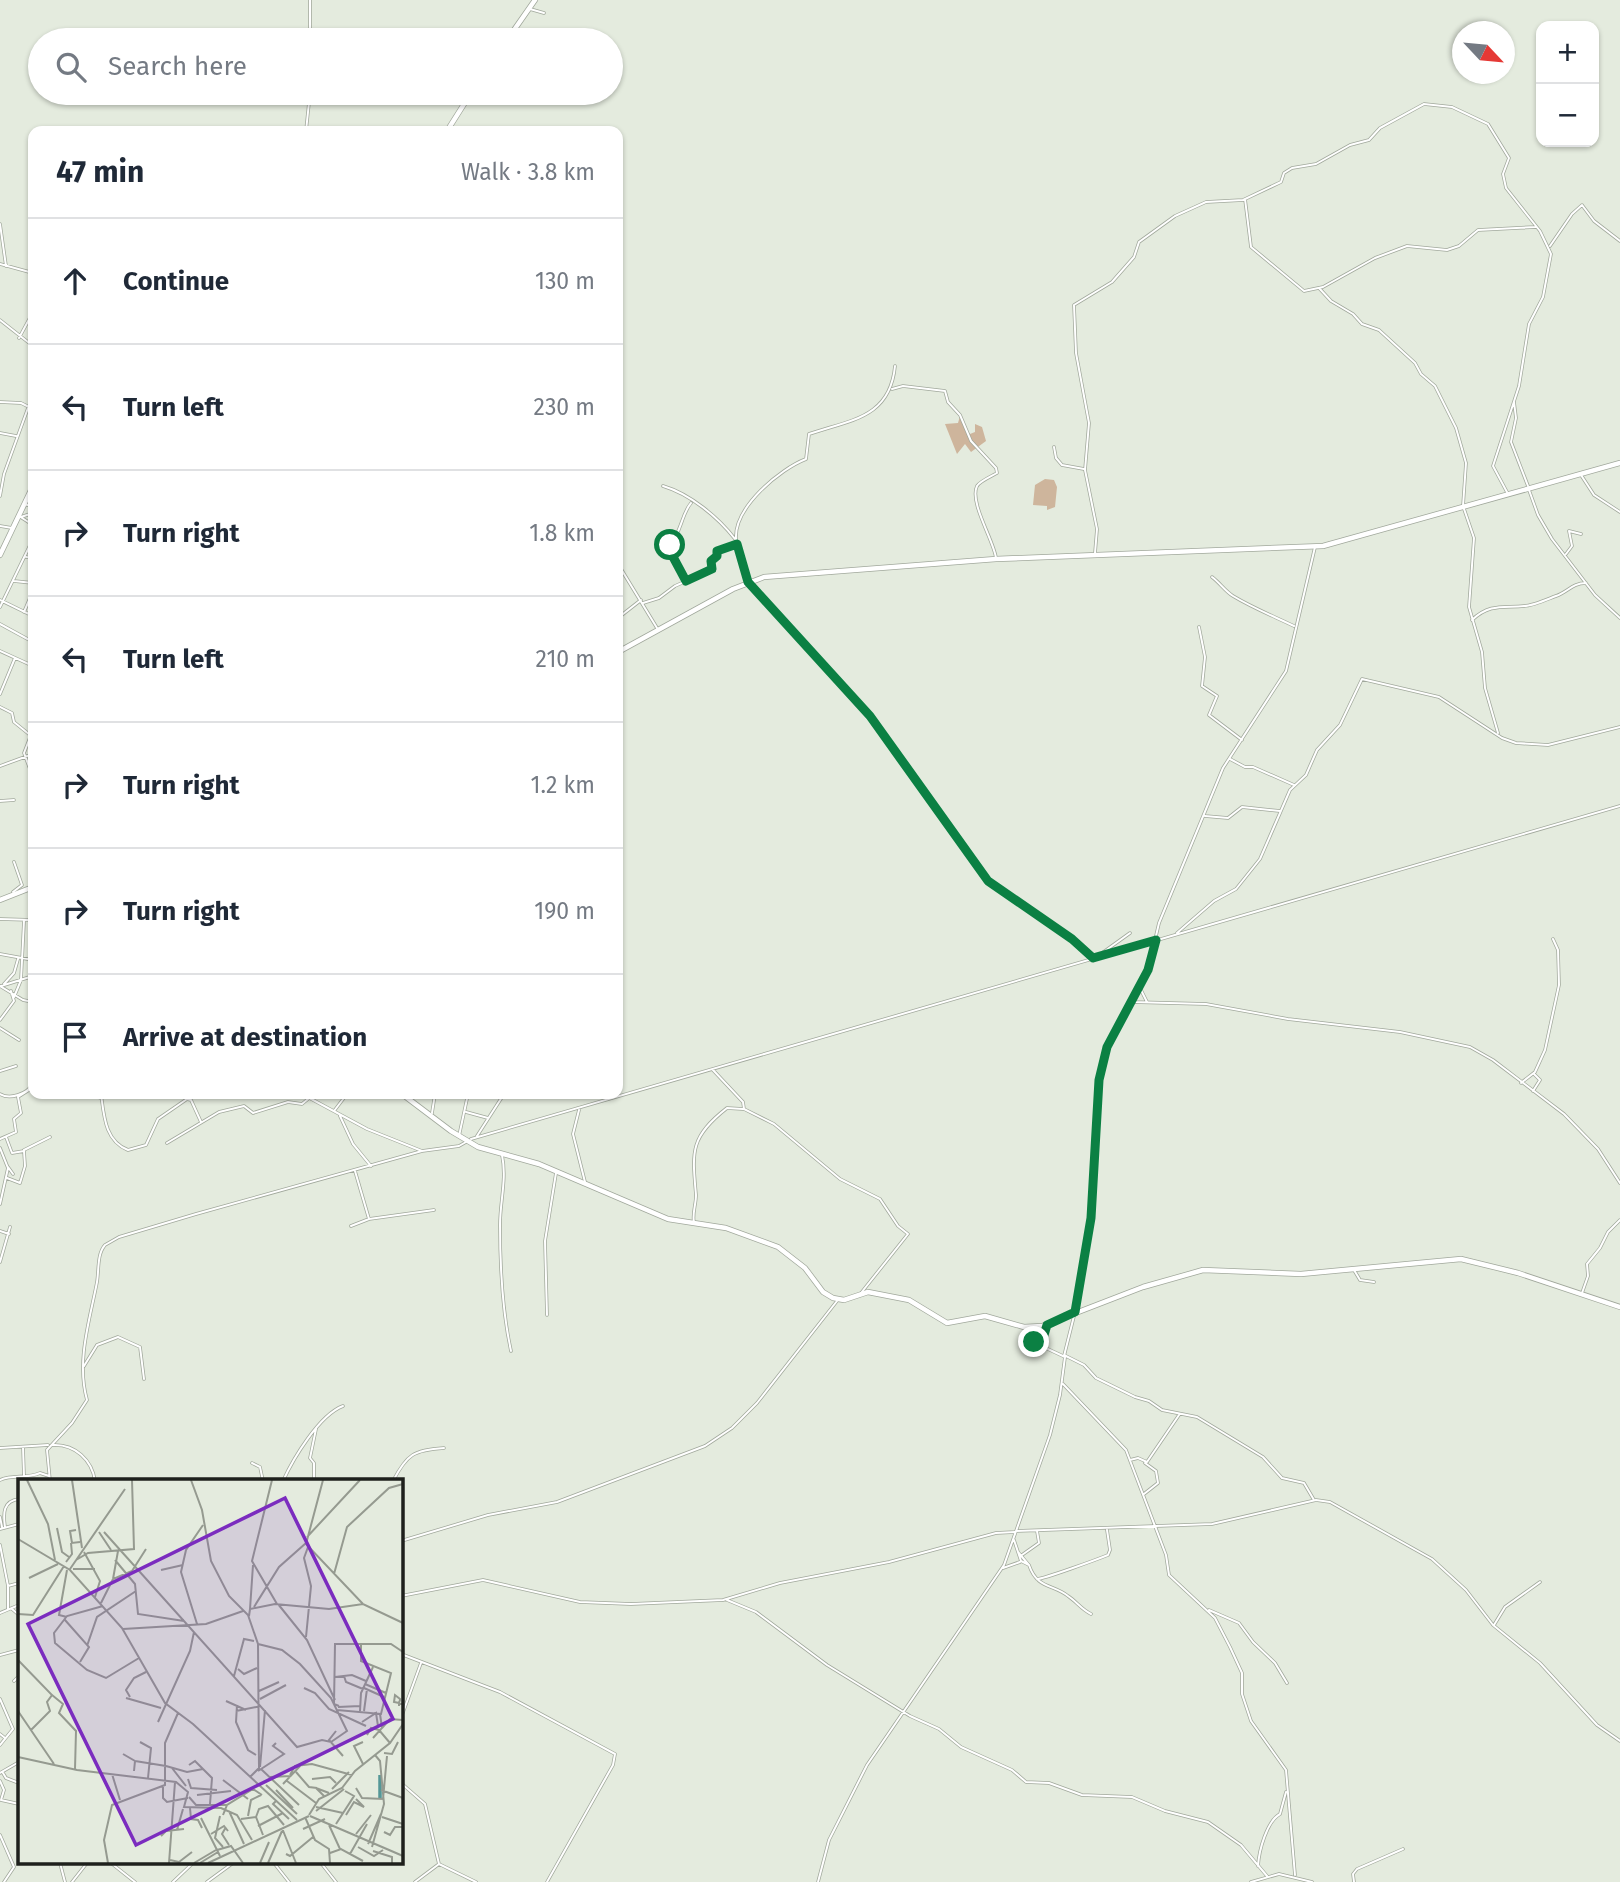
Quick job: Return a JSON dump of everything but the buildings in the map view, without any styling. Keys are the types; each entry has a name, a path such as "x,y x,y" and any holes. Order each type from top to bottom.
{"street":[{"path":"309,28 310,0"},
{"path":"516,28 535,0"},
{"path":"529,9 544,13"},
{"path":"1094,556 1097,529 1085,469 1089,422 1075,345 1074,305 1100,292 1114,280 1134,257 1139,242 1175,215 1200,204 1245,199 1281,182 1284,173 1292,168 1320,163 1326,156 1350,145 1370,140 1380,128 1395,122 1418,106 1436,104 1479,119 1493,129 1509,158 1503,174 1506,188 1537,227 1551,254 1545,292 1531,318 1514,401 1493,466 1508,495"},
{"path":"307,126 309,105"},
{"path":"450,126 463,105"},
{"path":"1245,199 1251,247 1300,289 1319,288 1407,246 1447,250 1459,246 1479,230 1537,227"},
{"path":"1549,247 1572,214 1582,205 1594,221 1620,241"},
{"path":"0,224 6,266"},
{"path":"0,264 28,272"},
{"path":"1319,288 1331,301 1353,314 1362,324 1379,330 1435,386 1456,428 1466,463 1464,506 1474,538 1469,602 1482,652 1486,694 1499,736"},
{"path":"0,320 28,343"},
{"path":"19,338 28,321"},
{"path":"895,366 891,389 882,402 861,418 809,434 806,442 807,458 780,474 752,499 740,521 736,540 748,582 870,716 988,881 1072,939 1093,958"},
{"path":"893,381 900,386"},
{"path":"891,389 900,386 945,391 948,402 960,415 971,441 987,455 997,470 977,488 979,511 996,559"},
{"path":"1514,401 1516,418 1511,442 1527,488 1546,530 1587,583 1620,618"},
{"path":"0,402 21,403 28,408 0,496"},
{"path":"0,433 17,437"},
{"path":"1054,447 1056,458 1062,465 1085,469"},
{"path":"623,649 748,582 773,576 996,559 1316,546 1338,543 1620,463"},
{"path":"1080,468 1085,465"},
{"path":"1581,474 1594,495 1620,512"},
{"path":"663,486 711,514 736,540"},
{"path":"0,555 28,498"},
{"path":"686,581 671,553 670,544 674,541 684,511 692,502"},
{"path":"20,517 28,515"},
{"path":"20,517 28,521"},
{"path":"0,526 12,528"},
{"path":"1565,554 1572,546 1569,531 1581,534"},
{"path":"623,614 642,601 659,598 712,569 711,561 717,556 717,551 737,544"},
{"path":"818,1882 837,1822 875,1752 1002,1568 1016,1532 1045,1450 1062,1383 1064,1356 1075,1312 1091,1218 1099,1080 1107,1047 1139,988 1156,940 1159,923 1229,759 1286,671 1316,546"},
{"path":"0,607 28,551"},
{"path":"623,572 658,629"},
{"path":"1212,577 1234,596 1295,627"},
{"path":"12,582 22,579 28,581"},
{"path":"1472,621 1480,612 1499,606 1524,606 1559,595 1574,584 1587,583"},
{"path":"2,600 28,614"},
{"path":"24,612 28,603"},
{"path":"0,624 28,639"},
{"path":"1199,627 1205,657 1202,687 1217,696 1209,715 1242,740"},
{"path":"0,651 28,664"},
{"path":"0,694 15,657"},
{"path":"1176,934 1214,901 1239,886 1263,854 1266,839 1290,790 1307,773 1317,750 1341,723 1362,679 1439,697 1499,736 1516,743 1548,745 1620,727"},
{"path":"0,708 12,713 14,722 28,733"},
{"path":"28,744 25,757 28,764"},
{"path":"0,766 28,756"},
{"path":"1229,759 1295,786"},
{"path":"1287,783 1290,790"},
{"path":"0,802 14,800"},
{"path":"623,1095 1620,806"},
{"path":"1205,816 1231,818 1242,807 1281,811"},
{"path":"11,895 22,885 13,862"},
{"path":"0,900 28,889"},
{"path":"0,919 28,921"},
{"path":"0,1020 21,980 24,921"},
{"path":"1098,957 1130,933"},
{"path":"1521,1083 1534,1073 1545,1046 1559,985 1558,950 1552,939"},
{"path":"0,954 28,960"},
{"path":"1,986 14,972 20,959"},
{"path":"1,986 28,978"},
{"path":"1,986 28,1002"},
{"path":"1139,988 1148,1003"},
{"path":"1132,1002 1206,1004 1266,1016 1359,1025 1421,1035 1474,1049 1498,1063 1576,1125 1598,1149 1620,1183"},
{"path":"0,1028 19,1040"},
{"path":"0,1071 16,1066"},
{"path":"713,1069 743,1102 744,1109"},
{"path":"1533,1091 1540,1080 1534,1073"},
{"path":"0,1100 28,1090"},
{"path":"0,1139 16,1132 14,1119 20,1114 18,1097 28,1091"},
{"path":"0,1094 4,1097"},
{"path":"102,1099 109,1133 114,1142 128,1150 146,1145 158,1119 186,1099"},
{"path":"189,1099 201,1122"},
{"path":"167,1143 219,1112 241,1107 253,1113 288,1102 302,1104 308,1099 422,1151"},
{"path":"334,1112 343,1099"},
{"path":"409,1099 466,1141 556,1172 668,1219 736,1231 778,1247 805,1268 823,1292 838,1300"},
{"path":"432,1116 434,1099"},
{"path":"459,1137 467,1099"},
{"path":"477,1137 501,1099"},
{"path":"50,1476 46,1452 86,1404 83,1367 90,1305 105,1245 119,1237 422,1151 459,1146 477,1137 610,1099"},
{"path":"579,1108 573,1134 584,1181 590,1188"},
{"path":"695,1224 692,1220 696,1194 692,1178 701,1131 727,1108 744,1109 774,1124 840,1179 880,1199 887,1205 898,1226 908,1234 902,1245 862,1288 861,1294"},
{"path":"464,1112 489,1118"},
{"path":"340,1115 353,1144 371,1166"},
{"path":"6,1137 12,1154 50,1138"},
{"path":"0,1148 13,1174"},
{"path":"7,1178 20,1182 25,1166 23,1150"},
{"path":"502,1154 505,1180 500,1222 501,1276 511,1351"},
{"path":"0,1204 8,1166"},
{"path":"355,1170 369,1219"},
{"path":"547,1315 545,1241 556,1172"},
{"path":"351,1226 369,1219 434,1210"},
{"path":"1581,1294 1588,1276 1587,1264 1612,1225 1620,1220"},
{"path":"0,1262 10,1235 10,1227"},
{"path":"0,1231 10,1235"},
{"path":"1027,1329 1047,1325 1143,1287 1203,1270 1301,1275 1461,1259 1518,1273 1620,1307"},
{"path":"1354,1268 1360,1280 1374,1282"},
{"path":"402,1541 488,1515 557,1502 705,1446 732,1427 757,1403 838,1300 869,1292 909,1300 947,1323 985,1316 1045,1337"},
{"path":"1041,1345 1047,1325"},
{"path":"1027,1329 1034,1342 1084,1365 1096,1378 1135,1397 1152,1402 1162,1410 1197,1417 1257,1453 1282,1478 1304,1483 1315,1501"},
{"path":"83,1367 97,1345 118,1337 140,1347 144,1379"},
{"path":"1062,1383 1101,1427 1118,1440 1130,1460 1143,1494 1166,1555 1170,1577 1208,1610 1241,1669 1242,1694 1251,1721 1283,1762 1287,1775 1286,1791 1295,1875"},
{"path":"284,1479 290,1465 316,1429 343,1406"},
{"path":"1145,1462 1180,1415"},
{"path":"314,1479 314,1463 310,1458 316,1429"},
{"path":"0,1448 64,1445 78,1452 93,1467 95,1479"},
{"path":"23,1446 24,1476"},
{"path":"394,1479 411,1454 444,1447"},
{"path":"1130,1460 1138,1458 1156,1471 1158,1483 1154,1489 1143,1494"},
{"path":"252,1463 260,1467 262,1479"},
{"path":"0,1480 42,1473 50,1476"},
{"path":"2,1528 5,1507 9,1502 18,1499"},
{"path":"402,1596 483,1580 580,1602 631,1604 726,1600 780,1583 889,1562 987,1534 1219,1523 1325,1501 1343,1508 1423,1554 1464,1587 1494,1625 1540,1664 1597,1725 1620,1741"},
{"path":"0,1517 2,1528"},
{"path":"1036,1579 1048,1578 1060,1570 1108,1555 1110,1550 1107,1528"},
{"path":"1022,1555 1039,1543 1036,1530"},
{"path":"1013,1538 1021,1562"},
{"path":"0,1545 10,1609"},
{"path":"1018,1551 1036,1579 1050,1589 1068,1595 1079,1608 1091,1614"},
{"path":"1002,1568 1021,1562 1028,1564"},
{"path":"0,1565 5,1566"},
{"path":"1494,1625 1503,1608 1541,1582"},
{"path":"8,1586 18,1583"},
{"path":"726,1600 756,1612 827,1665 939,1729 961,1747 1012,1770 1026,1782 1049,1783 1082,1795 1132,1797 1165,1811 1212,1824 1241,1845 1267,1876"},
{"path":"0,1613 18,1605"},
{"path":"10,1609 18,1614"},
{"path":"1208,1610 1239,1623 1253,1642 1275,1663 1287,1683"},
{"path":"0,1655 18,1650"},
{"path":"402,1654 527,1704 615,1754 613,1765 547,1882"},
{"path":"402,1715 421,1662"},
{"path":"14,1681 18,1677"},
{"path":"0,1745 13,1729 1,1701"},
{"path":"0,1734 6,1739"},
{"path":"18,1763 1,1773 18,1783"},
{"path":"0,1782 4,1790 0,1799 18,1804"},
{"path":"402,1784 425,1804 439,1864"},
{"path":"1258,1868 1260,1850 1272,1819 1279,1814 1286,1791"},
{"path":"0,1835 14,1862 14,1868 6,1881"},
{"path":"1354,1882 1353,1874 1357,1869 1402,1849"},
{"path":"60,1864 65,1882"},
{"path":"72,1882 86,1864"},
{"path":"112,1864 135,1882"},
{"path":"183,1864 187,1868"},
{"path":"173,1882 192,1864"},
{"path":"207,1882 232,1864"},
{"path":"275,1864 289,1882"},
{"path":"322,1864 336,1882"},
{"path":"415,1882 439,1864"},
{"path":"439,1864 476,1882"},
{"path":"1251,1882 1267,1876 1295,1875 1312,1882"}],"shaded area":[{"path":"960,416 970,438 967,431 970,434 975,432 975,424 982,427 986,441 971,452 965,444 957,454 945,424 958,423"},
{"path":"1045,479 1054,480 1057,487 1055,507 1047,510 1047,506 1033,505 1035,485"}],"route":[{"path":"670,545 671,553 686,581 712,569 711,561 717,556 717,551 737,544 748,582 870,716 935,809 996,888 1072,939 1093,958 1156,940 1148,970 1107,1047 1099,1080 1092,1163 1091,1218 1075,1312 1047,1325 1041,1345 1034,1342"}]}
